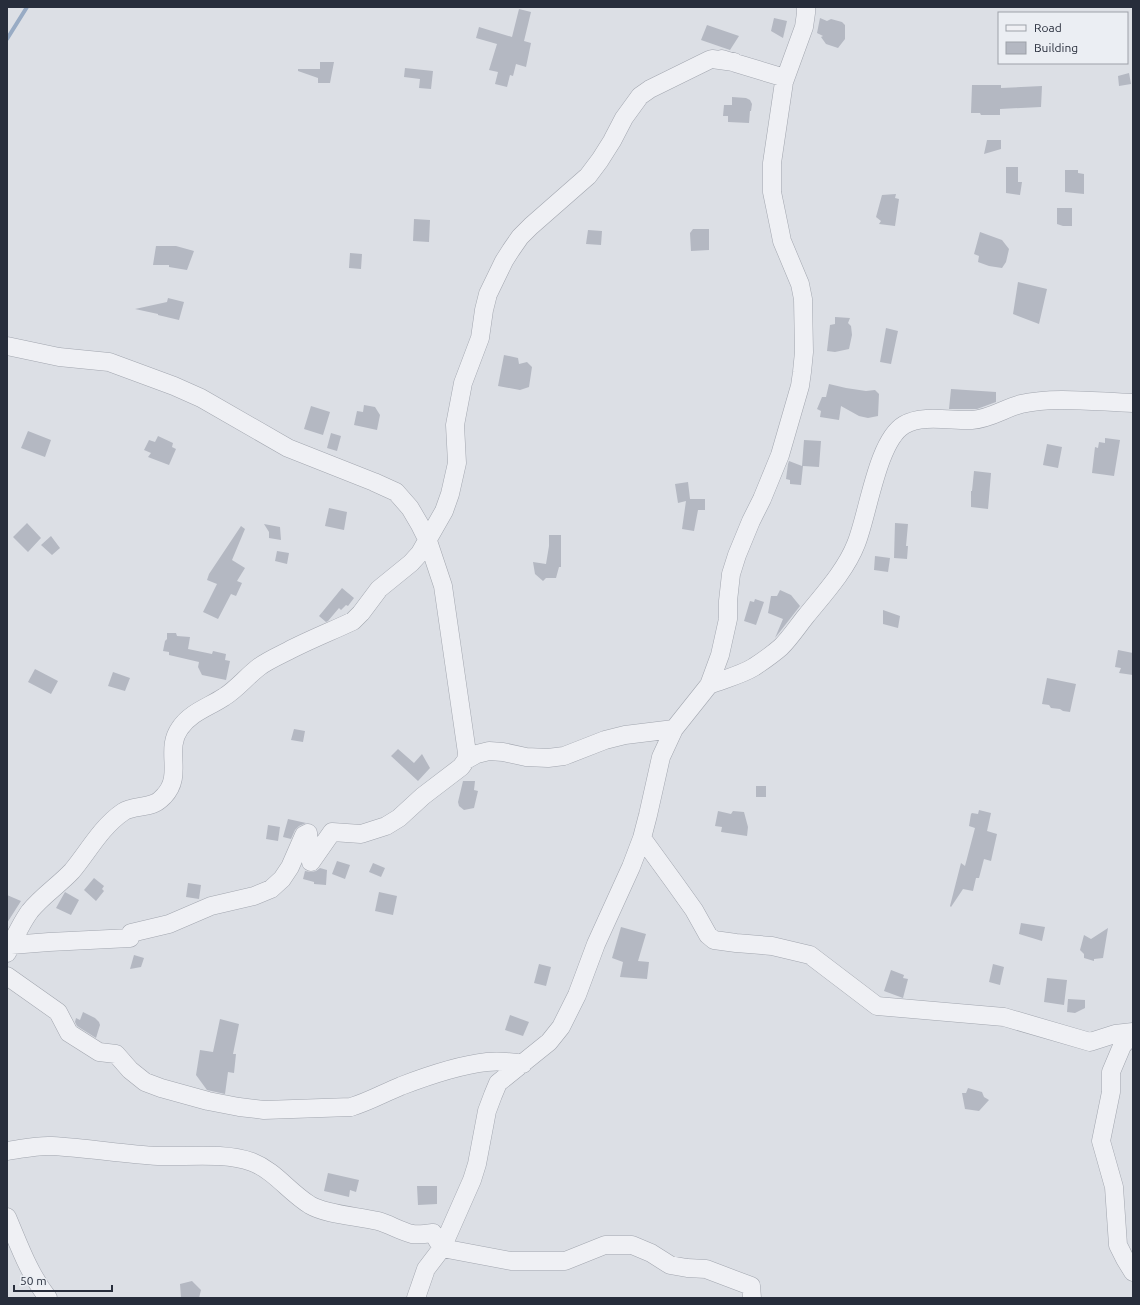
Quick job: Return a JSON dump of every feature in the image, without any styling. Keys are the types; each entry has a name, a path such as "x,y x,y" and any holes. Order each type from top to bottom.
{"street":[{"path":"416,1298 426,1269 442,1248 472,1180 477,1164 487,1111 498,1083 549,1042 561,1027 577,995 596,944 631,867 642,838 660,756 674,729 709,685 720,655 728,619 731,574 751,521 762,499 780,455 800,386 802,372 804,352 803,299 800,284 782,241 772,192 772,163 778,111 785,78 804,27 806,7"},
{"path":"9,949 23,921 31,910 71,872 107,826 124,812 155,803 170,789 174,772 173,743 180,727 188,718 236,689 259,668 274,658 353,621 379,589 411,563 420,553 444,511 452,488 457,463 455,425 458,405 463,383 480,338 488,294 504,261 520,237 588,176 608,147 624,118 640,96 650,89 712,59 734,62 785,78"},
{"path":"7,346 59,357 109,362 174,386 201,398 288,448 396,492 410,508 420,524 428,540 443,586 458,695 467,747 466,760"},
{"path":"709,685 754,667 781,646 827,590 847,562 856,545 882,458 889,441 895,432 903,425 927,419 974,420 987,417 1021,404 1045,400 1133,403"},
{"path":"9,949 49,942 130,938 131,933 169,924 211,906 254,896 271,889 282,879 290,867 304,835 308,833 310,862 332,832 361,834 386,826 399,818 423,796 461,767 466,760 477,754 488,751 503,752 526,757 548,758 564,756 605,740 625,735 674,729"},
{"path":"642,838 674,882 708,935 714,940 736,944 772,946 810,955 877,1006 1004,1016 1090,1042 1115,1034 1133,1032"},
{"path":"7,976 58,1012 69,1033 99,1052 116,1054 130,1070 145,1082 161,1088 239,1107 264,1110 351,1107 362,1104 402,1086 440,1073 471,1065 492,1062 523,1064"},
{"path":"1133,1032 1122,1046 1111,1072 1111,1092 1101,1141 1114,1187 1118,1245 1133,1272"},
{"path":"7,1151 31,1147 51,1146 158,1156 230,1157 252,1162 267,1170 310,1205 325,1211 380,1222 413,1234 433,1233 442,1248 512,1261 565,1261 605,1245 632,1244 651,1253 670,1265 706,1269 751,1286 752,1298"},
{"path":"7,1217 28,1267 38,1286 48,1298"}],"building":[{"path":"519,9 531,12 524,41 531,43 526,67 516,64 513,76 510,75 507,87 495,84 498,72 489,70 497,44 476,38 479,27 512,37"},
{"path":"774,18 787,21 783,38 771,31"},
{"path":"820,18 827,21 831,19 842,22 845,25 845,39 838,48 826,44 821,37 823,36 817,33"},
{"path":"707,25 739,36 730,50 701,40"},
{"path":"320,62 334,62 330,83 318,83 318,78 298,71 298,69 320,69"},
{"path":"405,68 433,71 431,89 419,88 420,79 404,77"},
{"path":"1129,73 1131,84 1119,86 1118,76"},
{"path":"972,85 1001,85 1001,88 1042,86 1041,107 1000,109 1000,115 981,115 980,113 971,113"},
{"path":"732,97 746,98 750,100 752,104 749,123 728,122 728,116 723,116 724,105 732,105"},
{"path":"987,140 1001,140 1001,149 984,154"},
{"path":"1006,167 1018,167 1018,182 1022,182 1020,195 1006,193"},
{"path":"1065,170 1078,170 1078,173 1084,174 1084,194 1065,192"},
{"path":"896,194 895,198 899,199 895,226 879,224 881,221 876,217 882,195"},
{"path":"1057,208 1072,208 1072,226 1057,224"},
{"path":"414,219 430,220 429,242 413,241"},
{"path":"693,229 709,229 709,250 691,251 690,233"},
{"path":"588,230 602,231 601,245 586,244"},
{"path":"980,232 1002,240 1009,249 1006,262 1002,268 989,266 978,262 979,256 974,254"},
{"path":"156,246 176,246 194,251 187,270 169,267 169,265 153,265"},
{"path":"350,253 362,254 361,269 349,268"},
{"path":"1018,282 1047,289 1039,324 1013,314"},
{"path":"168,298 184,302 179,320 135,309 167,302"},
{"path":"835,317 850,318 848,323 851,326 852,335 849,349 835,352 827,351 830,325 835,324"},
{"path":"886,328 898,331 891,364 880,362"},
{"path":"504,355 518,358 519,364 527,362 532,367 529,387 520,390 498,386"},
{"path":"829,384 866,391 875,390 879,394 878,416 868,418 859,416 841,406 839,420 820,417 821,411 817,409 822,397 826,397"},
{"path":"951,389 996,392 996,402 977,409 949,409"},
{"path":"364,405 375,407 380,415 377,430 354,425 357,411 363,412"},
{"path":"311,406 330,412 323,435 304,429"},
{"path":"28,431 51,440 45,457 21,448"},
{"path":"331,433 341,436 337,451 327,448"},
{"path":"158,436 173,443 172,447 176,449 169,465 148,457 151,453 144,450 149,440 155,442"},
{"path":"1105,438 1120,440 1114,476 1092,473 1095,447 1098,448 1099,442 1105,443"},
{"path":"804,440 821,441 819,467 803,466 801,485 790,484 790,480 786,479 788,464 789,461 802,466"},
{"path":"1047,444 1062,447 1058,468 1043,465"},
{"path":"974,471 991,473 988,509 971,507 971,491"},
{"path":"688,482 690,499 705,499 705,510 698,510 694,531 682,529 686,501 678,503 675,484"},
{"path":"329,508 347,512 344,530 325,526"},
{"path":"27,523 41,538 28,552 13,537"},
{"path":"895,523 908,524 906,546 908,546 907,559 894,558"},
{"path":"264,524 280,527 281,540 269,538 269,532"},
{"path":"241,526 245,529 232,560 245,568 237,581 242,583 236,596 231,594 218,619 203,612 217,584 207,580 209,574"},
{"path":"549,535 561,535 561,567 559,567 556,578 546,578 543,581 535,574 533,562 546,564"},
{"path":"51,536 60,548 52,555 41,545"},
{"path":"277,551 289,553 287,564 275,561"},
{"path":"875,556 890,558 888,572 874,570"},
{"path":"342,588 354,598 348,606 346,605 341,610 339,608 326,622 319,616"},
{"path":"780,590 791,595 800,606 775,638 783,619 768,613 771,596 777,596"},
{"path":"755,599 764,602 756,625 744,621 750,601 754,602"},
{"path":"883,610 900,616 898,628 883,624"},
{"path":"167,633 176,633 177,636 190,637 188,649 212,654 213,651 226,654 225,660 230,661 226,680 202,675 198,667 199,662 169,655 169,652 163,651 165,641 167,639"},
{"path":"1118,650 1133,653 1133,675 1119,673 1121,668 1115,667"},
{"path":"35,669 58,681 51,694 28,682"},
{"path":"113,672 130,678 125,691 108,686"},
{"path":"1047,678 1076,684 1070,712 1051,708 1049,705 1042,704"},
{"path":"294,729 305,731 303,742 291,740"},
{"path":"398,749 414,763 422,754 430,768 418,781 391,756"},
{"path":"463,781 475,781 474,790 478,791 474,808 464,810 459,806 458,802"},
{"path":"756,786 766,786 766,797 756,797"},
{"path":"979,810 991,813 987,831 997,834 991,861 984,859 979,878 976,878 973,891 963,889 951,907 961,863 965,866 975,828 969,826 971,814 978,814"},
{"path":"718,811 731,814 733,811 744,812 748,827 747,836 721,832 722,827 715,826"},
{"path":"288,819 306,823 299,826 295,830 291,839 283,837"},
{"path":"268,825 280,827 278,841 266,839"},
{"path":"337,861 350,865 345,879 332,874"},
{"path":"373,863 385,868 381,877 369,872"},
{"path":"320,868 327,870 326,885 314,884 314,882 303,879 305,871 316,871"},
{"path":"94,878 104,886 102,889 104,891 96,901 84,890"},
{"path":"188,883 201,885 199,899 186,897"},
{"path":"65,892 79,900 71,915 56,908"},
{"path":"379,892 397,896 393,915 375,911"},
{"path":"7,895 21,901 7,923"},
{"path":"1021,923 1045,927 1042,941 1019,934"},
{"path":"621,927 646,934 638,961 649,962 647,979 620,977 623,962 612,958"},
{"path":"1108,928 1103,958 1094,959 1094,961 1084,958 1084,954 1080,950 1084,935 1091,939"},
{"path":"134,955 144,958 141,967 130,969"},
{"path":"539,964 551,967 546,986 534,983"},
{"path":"993,964 1004,967 1000,985 989,982"},
{"path":"891,970 904,975 903,978 908,979 903,998 884,991"},
{"path":"1047,978 1067,980 1064,1005 1044,1002"},
{"path":"1068,999 1085,1000 1085,1008 1075,1013 1067,1012"},
{"path":"83,1012 95,1018 99,1022 100,1025 96,1038 77,1026 75,1022 76,1018 80,1020"},
{"path":"510,1015 529,1022 523,1036 505,1030"},
{"path":"220,1019 239,1024 233,1054 236,1054 234,1073 228,1072 225,1094 207,1090 196,1075 200,1050 213,1052"},
{"path":"968,1088 982,1092 984,1097 989,1100 979,1111 965,1109 962,1093 966,1093"},
{"path":"328,1173 359,1180 356,1192 350,1190 349,1197 324,1191"},
{"path":"417,1186 437,1186 437,1204 418,1205"},
{"path":"192,1281 201,1290 199,1298 181,1298 180,1284"}],"waterway":[{"path":"7,39 27,7"}]}
